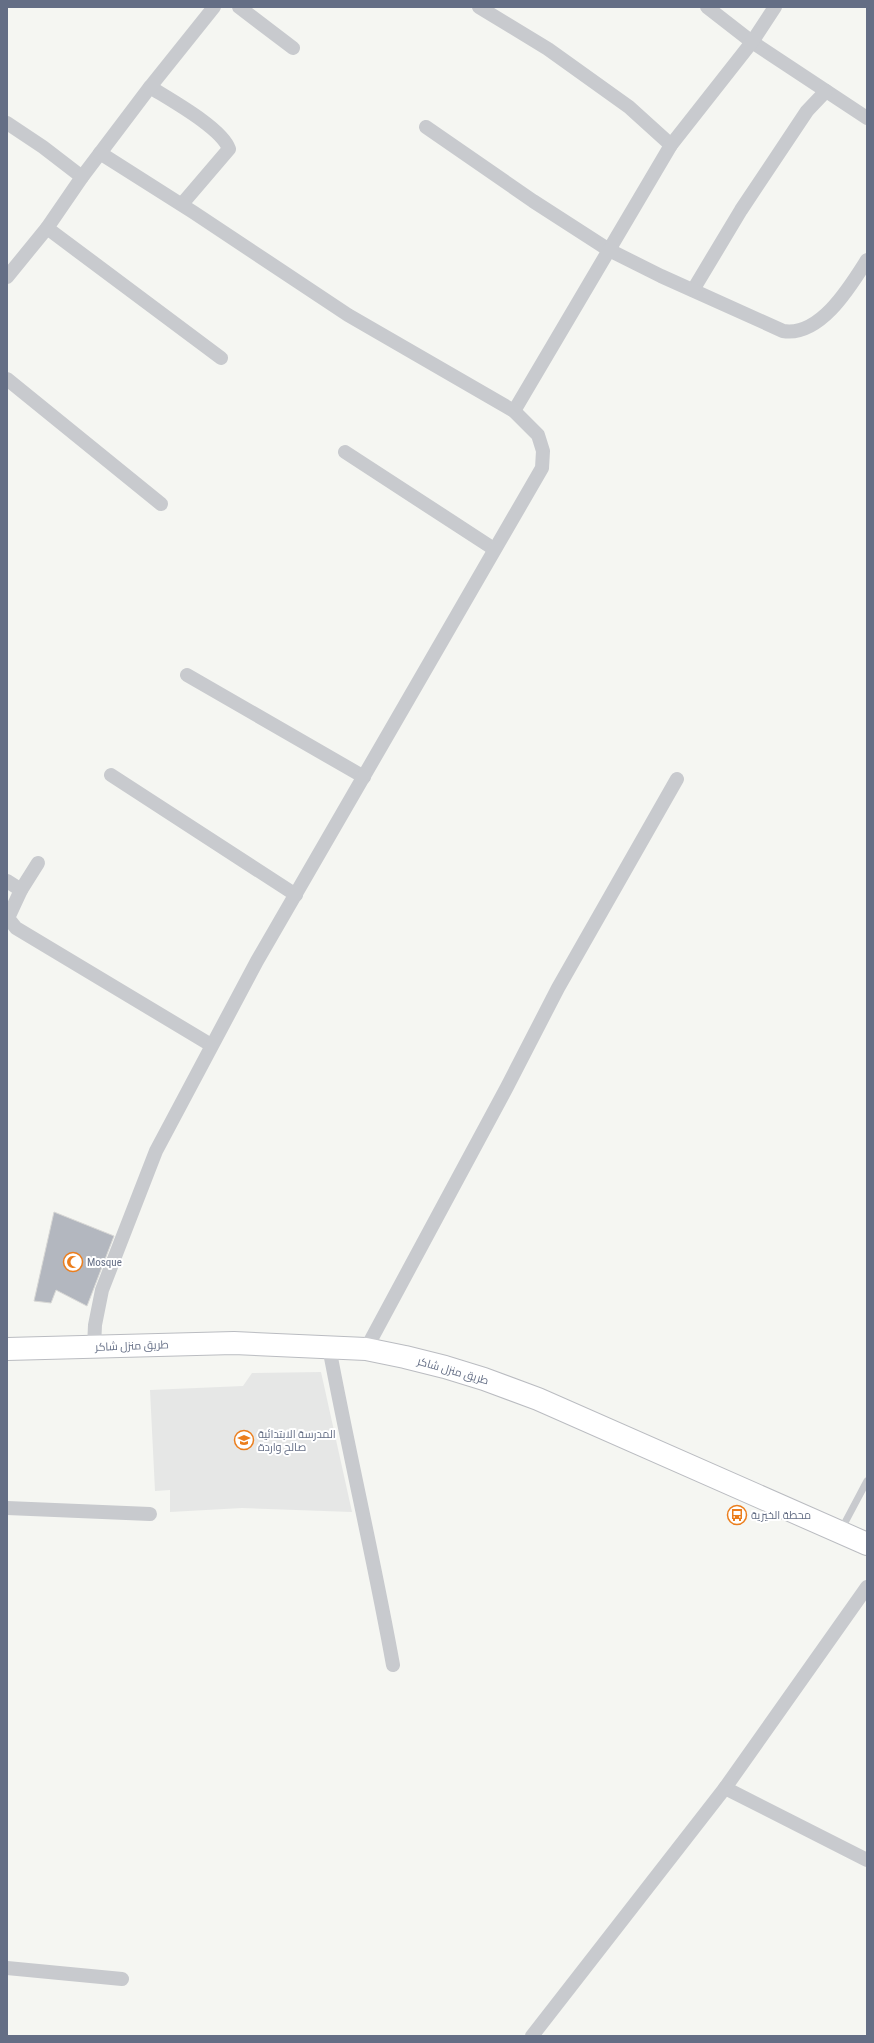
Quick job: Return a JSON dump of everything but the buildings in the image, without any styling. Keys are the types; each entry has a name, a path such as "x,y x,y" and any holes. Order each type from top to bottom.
{"main road":[{"name":"طريق منزل شاكر","path":"7,1349 234,1342 366,1349 445,1367 484,1379 538,1399 867,1544"}],"street":[{"path":"8,274 47,228 100,153 150,87 214,7"},
{"path":"238,7 293,48"},
{"path":"479,7 548,49 629,107 671,145"},
{"path":"707,7 752,42 867,118"},
{"path":"514,411 671,145 752,42 775,7"},
{"path":"150,87 215,130 227,143 229,149 182,204"},
{"path":"693,290 741,210 803,117 826,91"},
{"path":"7,123 43,147 82,177"},
{"path":"426,126 533,201 609,250 783,331 792,332 809,325 836,306 867,260"},
{"path":"94,1347 94,1325 102,1290 156,1151 187,1095 211,1044 494,549 542,468 543,451 538,435 514,411 348,315 182,204 100,153"},
{"path":"47,228 221,358"},
{"path":"7,379 161,504"},
{"path":"345,452 494,549"},
{"path":"187,675 364,777"},
{"path":"111,776 296,895"},
{"path":"366,1349 507,1087 558,988 677,779"},
{"path":"38,863 21,890 8,918 16,928 211,1044"},
{"path":"7,881 21,890"},
{"path":"329,1348 346,1439 376,1572 393,1665"},
{"path":"7,1508 150,1514"},
{"path":"532,2036 725,1788 867,1587"},
{"path":"725,1788 867,1860"},
{"path":"7,1968 122,1979"}],"lane":[{"path":"840,1532 867,1481"}],"shaded area":[{"name":"المدرسة الابتدائية صالح واردة","path":"321,1372 352,1512 242,1508 170,1512 170,1490 155,1491 150,1390 243,1386 252,1373"}],"place":[{"name":"Mosque","path":"73,1262"},
{"name":"المدرسة الابتدائية صالح واردة","path":"244,1440"},
{"name":"محطة الخيرية","path":"737,1515"}]}
